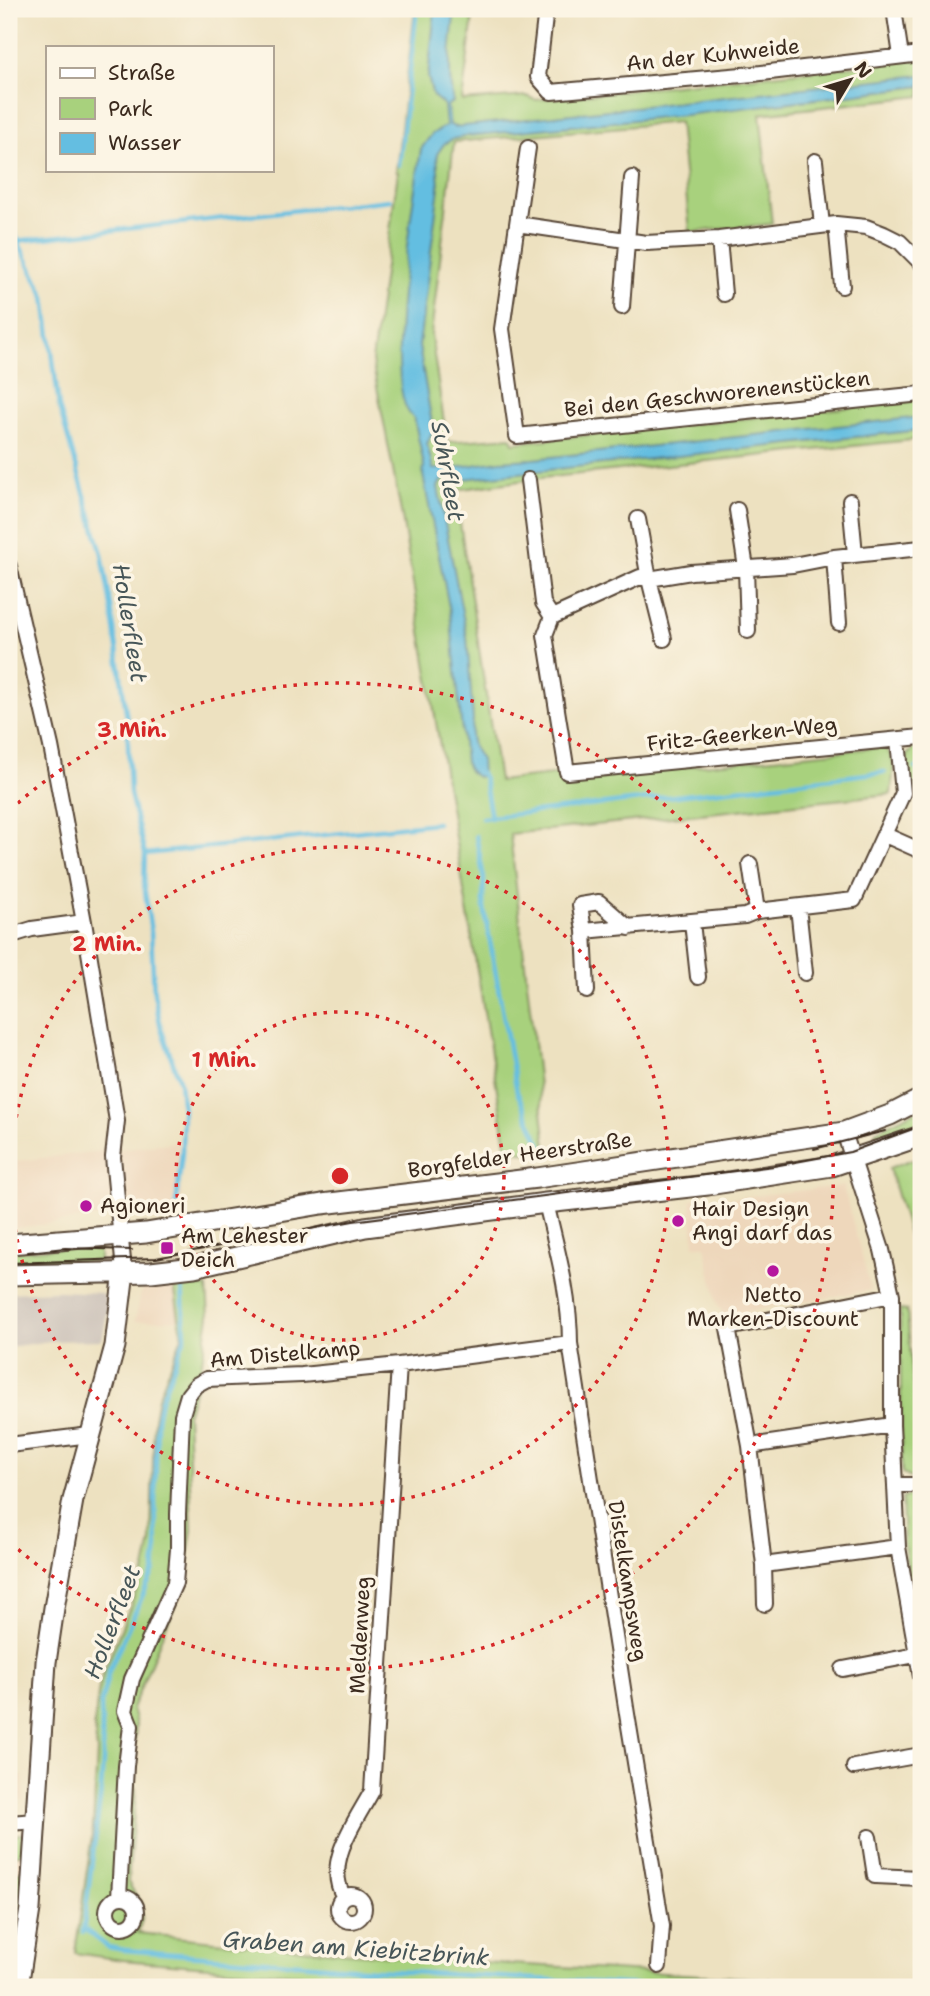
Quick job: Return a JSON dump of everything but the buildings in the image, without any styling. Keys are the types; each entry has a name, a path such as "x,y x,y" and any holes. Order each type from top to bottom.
{"main road":[{"name":"Borgfelder Heerstraße","path":"9,1244 191,1226 322,1204 537,1178 844,1132 890,1115 921,1099"},
{"path":"9,1275 151,1272 194,1267 365,1227 708,1185 832,1166 921,1136"},
{"path":"18,1987 30,1909 46,1662 74,1500 115,1346 124,1271"}],"street":[{"name":"An der Kuhweide","path":"546,9 538,77 551,92 753,74 921,54"},
{"path":"894,9 901,56"},
{"path":"528,148 517,224 646,243 719,239 829,224 866,227 900,242 921,263"},
{"path":"815,161 842,286"},
{"path":"622,307 632,178"},
{"name":"Bei den Geschworenenstücken","path":"517,224 502,329 517,436 921,394"},
{"path":"719,239 724,294"},
{"path":"528,480 543,603 552,617 640,577 649,579 691,572 793,565 855,554 921,548"},
{"path":"850,501 855,554"},
{"path":"737,510 746,568 748,631"},
{"path":"638,519 664,639"},
{"path":"834,557 839,624"},
{"path":"9,566 51,746 117,1121 113,1157 124,1271"},
{"name":"Fritz-Geerken-Weg","path":"552,617 545,635 567,772 921,737"},
{"path":"584,931 745,916 757,911 854,900 903,793 898,740"},
{"path":"885,835 921,851"},
{"path":"750,864 757,911"},
{"path":"587,991 580,905 600,902 629,928"},
{"path":"798,907 804,973"},
{"path":"9,936 32,929 84,922"},
{"path":"692,922 698,977"},
{"path":"844,1132 886,1265 892,1295 892,1425 898,1547 921,1676"},
{"name":"Distelkampsweg","path":"546,1203 565,1286 570,1343 626,1714 662,1926 659,1966"},
{"path":"765,1604 764,1565 750,1446 728,1328 892,1295"},
{"name":"Am Distelkamp","path":"120,1897 126,1766 131,1726 125,1711 132,1679 175,1583 182,1415 188,1395 196,1385 207,1379 302,1375 570,1343"},
{"name":"Meldenweg","path":"344,1897 337,1887 341,1848 372,1791 399,1365"},
{"path":"750,1446 892,1425"},
{"path":"9,1445 90,1435"},
{"path":"895,1485 921,1485"},
{"path":"764,1565 898,1547"},
{"path":"843,1669 916,1656"},
{"path":"854,1767 921,1755"},
{"path":"9,1823 36,1821"},
{"path":"869,1837 875,1876 921,1878"}],"shaded area":[{"path":"178,1142 182,1206 166,1213 100,1217 9,1229 9,1162"},
{"path":"843,1186 871,1290 724,1315 718,1306 705,1246 694,1245 691,1199 732,1198"},
{"path":"174,1285 180,1320 135,1321 141,1293 145,1288"},
{"path":"9,1293 101,1293 108,1308 102,1340 50,1341 9,1347"},
{"path":"23,1775 24,1800 9,1802 9,1776"},
{"path":"9,1835 27,1837 19,1928 9,1928"}],"green space":[{"path":"415,9 474,9 462,101 527,96 535,100 921,59 921,96 760,114 772,224 690,232 679,122 454,142 431,335 447,442 511,437 513,443 921,400 921,439 541,478 455,490 499,781 560,774 561,779 883,747 893,762 891,794 510,834 547,1155 507,1150 402,517 372,361 398,172"},
{"path":"917,741 921,741 921,790 913,791 912,782 909,781 907,755 918,744"},
{"path":"921,1108 921,1130 880,1147 875,1131"},
{"path":"913,1159 917,1237 910,1239 889,1168"},
{"path":"99,1247 99,1261 9,1268 9,1252"},
{"path":"201,1281 202,1287 207,1287 209,1316 201,1368 187,1415 192,1529 186,1568 174,1607 132,1709 136,1724 132,1782 136,1790 128,1882 141,1904 142,1919 138,1933 420,1958 891,1987 450,1987 122,1960 75,1953 93,1829 97,1751 94,1724 99,1687 145,1570 151,1541 154,1420 158,1398 182,1337 174,1285"},
{"path":"900,1310 907,1311 912,1373 921,1429 921,1479 912,1479 902,1473"},
{"path":"921,1492 921,1649 904,1546 902,1498"},
{"path":"24,1834 27,1837 24,1852 9,1857 9,1835"},
{"path":"24,1871 20,1913 9,1906 9,1889 13,1889 14,1873"}],"water":[{"path":"435,9 455,9 450,67 453,102 447,105 450,125 455,127 921,75 921,86 685,115 467,136 444,144 437,154 439,187 419,346 433,430 427,444 433,469 921,417 921,430 441,481 438,487 467,637 473,720 471,736 473,747 481,760 482,776 477,777 469,771 465,762 450,612 414,418 404,402 399,373 402,291 421,149 432,134 446,126 444,105 433,96 428,77"}],"waterway":[{"path":"399,165 417,9"},
{"path":"16,241 390,200"},
{"name":"Hollerfleet","path":"9,223 45,297 59,407 102,554 111,606 127,719 130,794 145,854 144,885 151,932 154,993 161,1028 180,1083 183,1111 182,1153 176,1205"},
{"path":"916,768 921,768"},
{"path":"482,818 885,772"},
{"name":"Suhrfleet","path":"481,773 491,818"},
{"path":"145,854 437,823"},
{"path":"476,836 484,879 483,902 517,1092 542,1148"},
{"name":"Hollerfleet","path":"83,1932 101,1791 101,1703 109,1671 154,1570 157,1547 157,1420 161,1400 185,1337 182,1285"},
{"name":"Graben am Kiebitzbrink","path":"83,1928 108,1947 125,1950 374,1970 675,1987"}],"tram line":[{"path":"9,1263 156,1258 353,1221 774,1166 850,1152 921,1126"},
{"path":"814,1149 885,1131"},
{"path":"28,1252 65,1248 132,1250"}],"place":[{"name":"Agioneri","path":"86,1206"},
{"name":"Hair Design Angi darf das","path":"678,1221"},
{"name":"Am Lehester Deich","path":"167,1248"},
{"name":"Netto Marken-Discount","path":"773,1271"}]}
